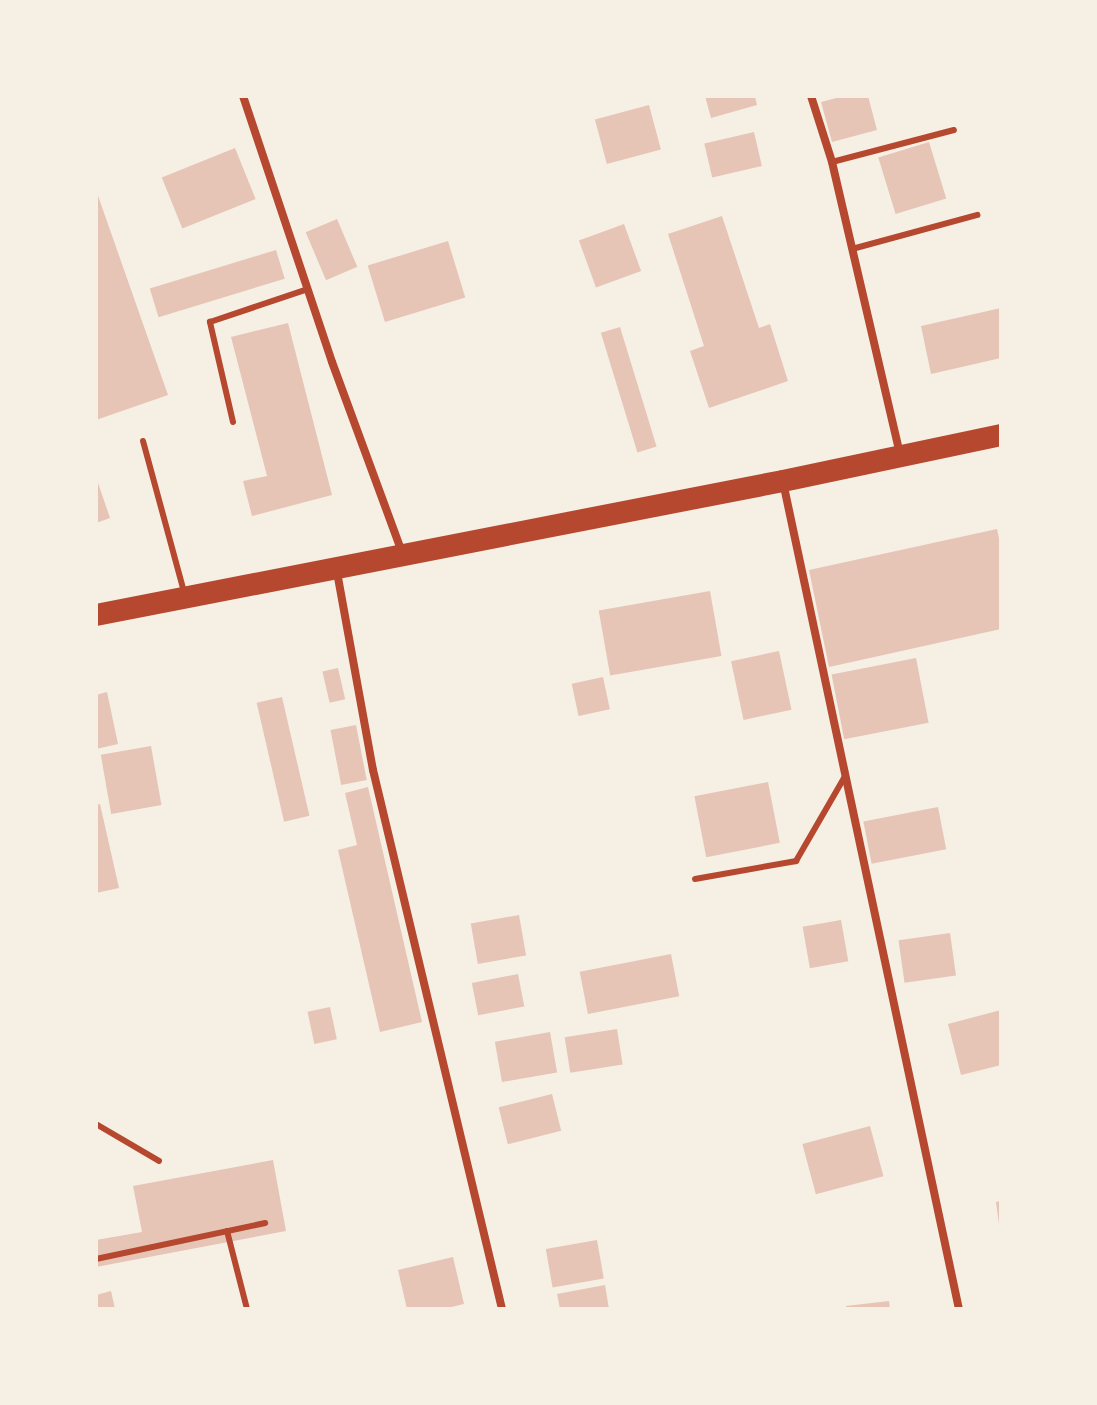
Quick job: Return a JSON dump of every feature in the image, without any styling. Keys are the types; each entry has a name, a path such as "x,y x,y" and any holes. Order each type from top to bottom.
{"highway":[{"path":"96,615 783,481 1001,435"}],"street":[{"path":"243,96 402,553"},
{"path":"811,96 832,162 900,455"},
{"path":"783,481 959,1309"},
{"path":"336,567 373,770 502,1309"}],"lane":[{"path":"832,162 954,130"},
{"path":"852,249 977,215"},
{"path":"233,422 210,322 308,289"},
{"path":"143,441 185,596"},
{"path":"695,879 796,861 845,776"},
{"path":"96,1124 159,1161"},
{"path":"96,1259 265,1223"},
{"path":"227,1231 247,1309"}],"building":[{"path":"705,96 755,96 757,105 711,118"},
{"path":"844,96 868,96 877,130 832,142 821,102"},
{"path":"649,105 661,149 607,164 595,119"},
{"path":"754,132 762,166 712,178 704,143"},
{"path":"929,142 946,198 896,214 878,157"},
{"path":"235,148 256,199 182,229 162,178"},
{"path":"96,190 168,395 96,420"},
{"path":"722,216 759,328 770,324 788,381 709,408 690,351 704,346 668,234"},
{"path":"337,219 357,267 326,280 306,232"},
{"path":"624,224 641,271 596,287 579,240"},
{"path":"448,241 465,297 385,322 368,266"},
{"path":"276,250 285,279 159,317 150,289"},
{"path":"1001,308 1001,358 931,374 921,326"},
{"path":"288,323 332,495 252,516 243,481 267,476 231,337"},
{"path":"620,327 657,447 637,452 601,333"},
{"path":"96,477 110,518 96,523"},
{"path":"997,529 1001,548 1001,629 829,667 809,570"},
{"path":"710,591 721,656 610,676 599,611"},
{"path":"779,651 791,710 744,720 731,661"},
{"path":"916,658 929,723 844,739 832,674"},
{"path":"338,668 345,699 330,703 322,672"},
{"path":"603,677 610,709 579,716 572,684"},
{"path":"107,692 118,744 96,749 96,695"},
{"path":"282,697 309,816 284,822 257,703"},
{"path":"356,725 367,780 341,785 330,730"},
{"path":"151,746 161,805 111,814 101,755"},
{"path":"768,782 780,843 706,857 694,796"},
{"path":"368,787 422,1022 380,1032 338,850 357,845 345,793"},
{"path":"100,804 119,888 96,893 96,805"},
{"path":"938,807 946,849 872,864 863,822"},
{"path":"519,915 526,955 478,964 471,924"},
{"path":"841,920 848,961 810,968 803,927"},
{"path":"950,933 956,976 904,983 899,940"},
{"path":"671,954 679,996 588,1014 580,972"},
{"path":"518,974 524,1006 478,1015 472,983"},
{"path":"330,1007 337,1039 314,1044 308,1012"},
{"path":"1001,1010 1001,1065 961,1075 948,1024"},
{"path":"617,1029 623,1065 570,1073 565,1037"},
{"path":"550,1032 557,1072 502,1082 495,1042"},
{"path":"552,1094 561,1131 508,1144 499,1107"},
{"path":"870,1126 883,1176 816,1194 802,1144"},
{"path":"273,1160 286,1231 96,1267 96,1240 142,1232 133,1186"},
{"path":"1001,1201 1001,1224 999,1224 996,1202"},
{"path":"597,1240 604,1278 553,1287 546,1249"},
{"path":"453,1257 464,1304 443,1309 407,1309 398,1270"},
{"path":"605,1285 609,1309 560,1309 557,1294"},
{"path":"111,1291 115,1309 96,1309 96,1295"},
{"path":"889,1301 890,1309 847,1309 846,1306"}]}
